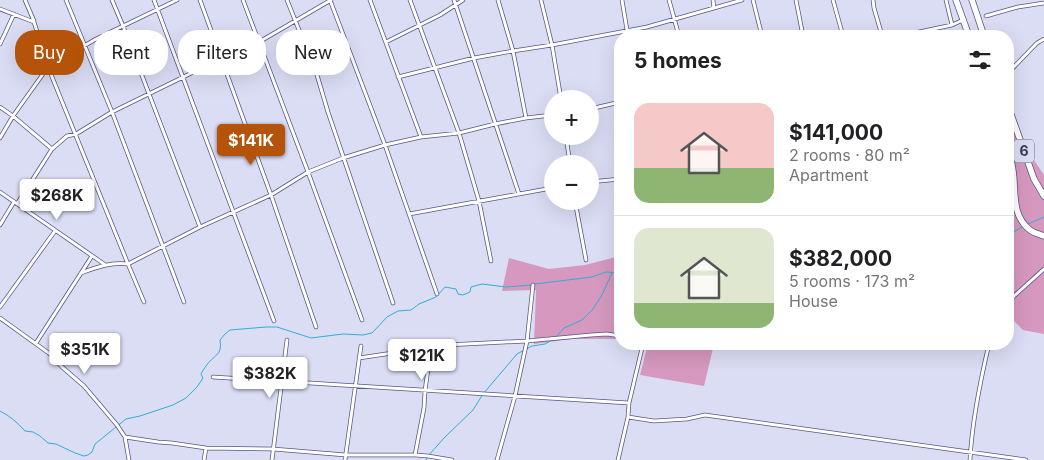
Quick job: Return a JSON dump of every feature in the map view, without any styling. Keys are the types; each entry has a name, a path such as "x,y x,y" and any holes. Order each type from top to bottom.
{"highway":[{"path":"956,0 967,30"},
{"path":"972,0 982,30"},
{"name":"6","path":"1014,123 1034,179 1044,196"},
{"name":"6","path":"1014,188 1017,213 1030,230 1044,236"}],"street":[{"path":"25,0 36,30"},
{"path":"66,0 78,30"},
{"path":"112,0 200,227"},
{"path":"154,0 274,321"},
{"path":"177,0 84,46 112,112 184,302"},
{"path":"200,0 211,30"},
{"path":"243,0 254,30"},
{"path":"287,0 316,75 392,303"},
{"path":"266,38 330,0 385,145 437,294"},
{"path":"370,0 421,137"},
{"path":"410,0 459,133 479,201 491,261"},
{"path":"386,42 440,15 455,2 463,0"},
{"path":"498,0 512,51 526,118"},
{"path":"541,0 552,45 560,90"},
{"path":"622,0 628,30 647,27 742,0"},
{"path":"669,0 678,30"},
{"path":"713,0 714,8"},
{"path":"753,0 760,30"},
{"path":"796,0 802,30"},
{"path":"833,0 841,30"},
{"path":"874,0 881,30"},
{"path":"946,0 952,25"},
{"path":"455,2 519,194"},
{"path":"986,16 1018,7 1044,3"},
{"path":"0,9 34,22"},
{"path":"0,44 14,14"},
{"path":"928,30 952,25 963,20"},
{"path":"398,77 474,58 614,33"},
{"path":"1014,66 1037,43 1044,39"},
{"path":"266,61 362,320"},
{"path":"0,138 13,116 43,75"},
{"path":"51,75 144,302"},
{"path":"0,225 52,149 67,136 76,134 112,112 190,75"},
{"path":"228,75 316,327"},
{"path":"599,107 614,103"},
{"path":"0,107 52,149"},
{"path":"81,273 105,264 128,264 200,227 271,195 308,172 343,158 385,145 421,137 459,133 495,124 544,116"},
{"path":"599,181 614,180"},
{"path":"409,214 544,189"},
{"path":"0,192 105,264"},
{"path":"578,210 586,260"},
{"path":"0,307 56,231"},
{"path":"36,343 92,256"},
{"path":"1014,296 1044,269"},
{"path":"497,460 515,396 527,342 533,285"},
{"path":"0,318 50,354 84,386 125,437 129,460"},
{"path":"359,358 446,345 527,342 591,335 614,335"},
{"path":"272,460 287,340"},
{"path":"345,460 361,346"},
{"path":"415,455 424,408 431,347"},
{"path":"618,460 642,350"},
{"path":"970,460 980,379 987,350"},
{"path":"213,377 629,404"},
{"path":"628,417 654,421 687,419 705,415 1026,460"},
{"path":"125,437 206,448 273,449 346,455 415,455 452,460"},
{"path":"204,460 206,448"}],"shaded area":[{"path":"1014,114 1028,151 1044,175 1044,334 1023,330 1014,321"},
{"path":"509,258 549,269 585,265 614,258 614,339 571,339 534,344 536,290 502,291"},
{"path":"646,350 713,350 704,386 640,375"}],"waterway":[{"path":"1028,224 1044,217"},
{"path":"1014,232 1022,227"},
{"path":"535,284 592,277 606,272 614,273"},
{"path":"556,337 564,328 582,320 593,309 612,273"},
{"path":"0,411 14,420 25,431 33,432 48,443 56,444 84,456 92,452 95,444 126,419 173,405 186,398 203,378 201,374 203,370 219,352 220,340 230,330 277,327 311,338 343,334 363,335 372,333 387,317 398,311 411,310 419,304 436,297 445,287 456,289 458,294 463,295 470,292 471,287 482,284 506,287 531,285"},
{"path":"426,460 445,437 473,410 483,394 517,354 532,346 545,344 552,340"}]}
